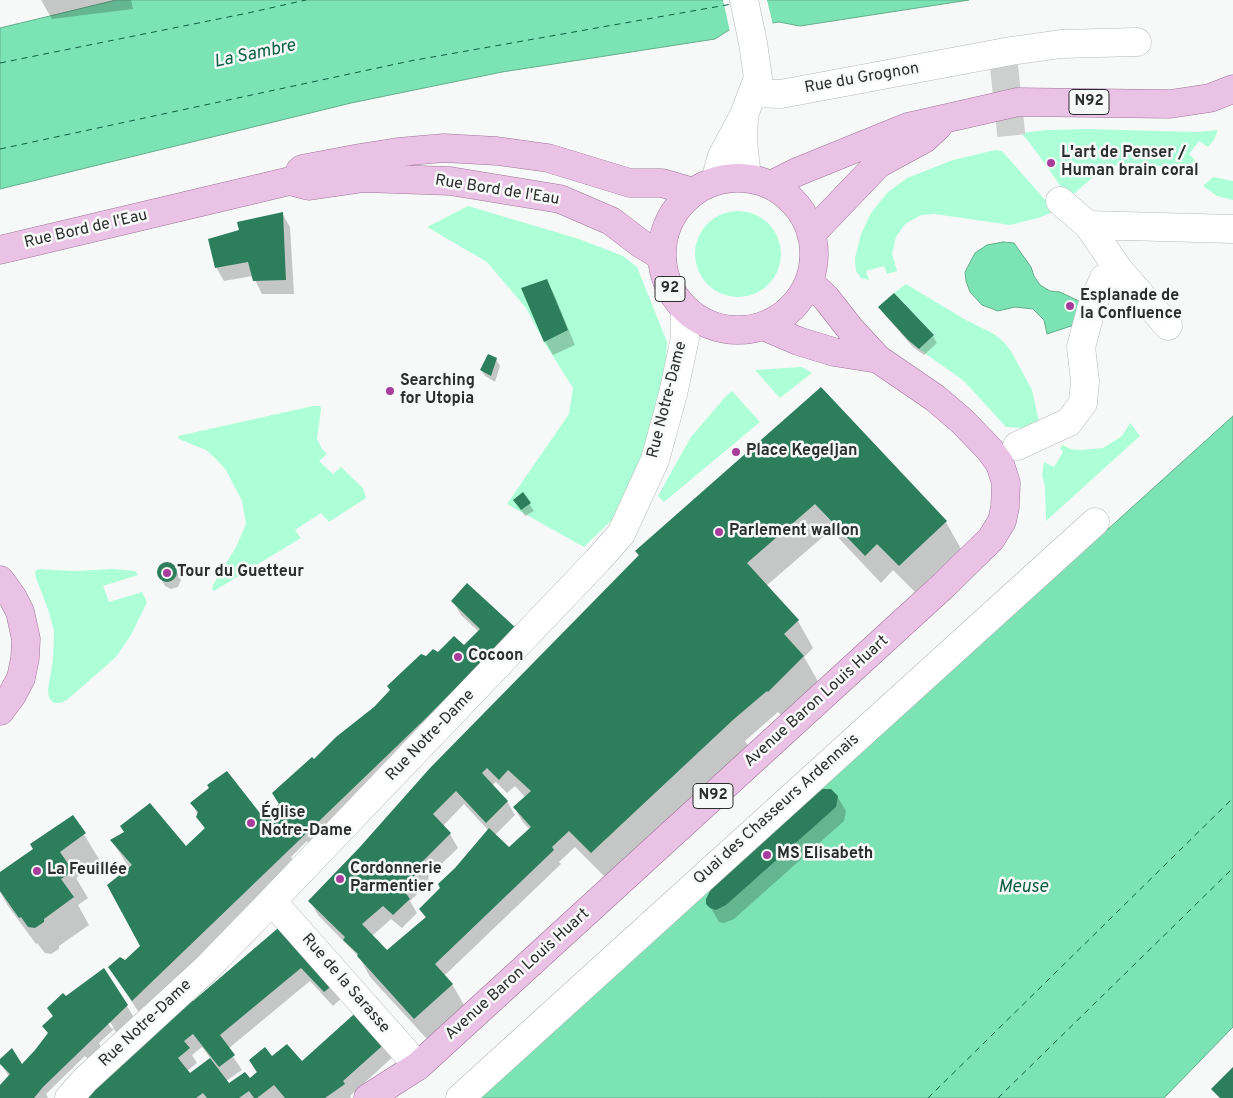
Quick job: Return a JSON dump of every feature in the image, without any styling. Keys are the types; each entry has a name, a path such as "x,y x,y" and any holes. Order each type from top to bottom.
{"main road":[{"name":"N92","path":"759,182 836,158 908,127 1018,102 1170,104 1210,98 1233,89"},
{"path":"811,234 878,164 924,139 944,119"},
{"name":"Rue Bord de l'Eau","path":"290,181 302,169 388,153 444,148 497,151 548,158 630,183 662,183 704,187"},
{"name":"Rue Bord de l'Eau","path":"0,250 290,181 309,186 364,178 450,181 560,199 611,221 661,256"},
{"path":"704,187 731,178 759,182 784,194 796,205 805,219 811,234 814,259 809,282"},
{"name":"92","path":"704,187 681,203 671,216 662,239 661,256 663,272 675,298 685,310 699,320 722,329 747,330 763,326 777,319 790,309 801,297 809,282"},
{"name":"Avenue Baron Louis Huart","path":"368,1098 418,1066 891,634 991,539 1002,521 1005,507 1006,483 1000,464 990,450 962,421 935,398 878,359 851,330 826,298 809,282"},
{"name":"Avenue Baron Louis Huart","path":"763,326 798,341 834,352 878,359"},
{"path":"0,580 20,612 25,630 26,649 24,669 18,686 0,711"}],"street":[{"path":"704,187 748,104 758,78 744,0"},
{"name":"Rue du Grognon","path":"748,104 781,94 1061,44 1137,42"},
{"path":"748,104 743,141 759,182"},
{"path":"1060,201 1088,225 1119,270 1168,326"},
{"path":"1088,225 1233,229"},
{"path":"1017,446 1069,422 1083,403 1085,382 1081,347 1092,306 1104,278 1119,270"},
{"name":"Rue Notre-Dame","path":"69,1098 85,1080 207,968 621,534 654,460 685,338 685,310"},
{"name":"Quai des Chasseurs Ardennais","path":"460,1098 1094,522"},
{"name":"Rue de la Sarasse","path":"272,901 418,1066"}],"shaded area":[{"path":"1088,129 1197,132 1218,130 1214,140 1208,147 1199,141 1189,154 1196,161 1176,173 1161,166 1130,163 1114,166 1099,172 1069,198 1021,133 1046,130"},
{"path":"995,150 1002,151 1055,211 1038,218 1010,225 935,214 921,215 905,224 896,237 892,254 897,271 887,274 884,266 866,271 869,280 861,278 856,271 855,258 861,234 871,213 887,193 907,178 953,160"},
{"path":"1213,177 1233,181 1233,200 1217,196 1203,186"},
{"path":"468,206 579,239 623,256 637,267 667,342 665,373 643,452 617,515 584,547 507,504 569,414 573,388 544,342 526,308 487,262 427,227"},
{"path":"738,211 754,214 762,218 774,230 778,238 781,254 778,270 774,278 762,290 754,294 738,297 722,294 714,290 702,278 698,270 695,254 698,238 702,230 714,218 722,214"},
{"path":"906,284 966,320 994,334 1004,342 1011,351 1032,390 1039,422 1023,428 1006,427 964,381 919,349 934,335 894,293"},
{"path":"802,367 812,373 780,398 755,370"},
{"path":"732,391 760,422 664,502 658,496 691,437"},
{"path":"320,406 321,409 317,439 327,454 319,461 333,474 341,467 363,488 366,498 329,522 321,513 295,530 301,538 214,591 212,589 213,585 236,547 246,524 242,501 226,470 216,459 206,450 179,439 178,436"},
{"path":"1130,423 1140,436 1046,521 1045,487 1042,475 1044,462 1054,467 1063,452 1060,448 1063,445 1070,449 1081,450 1103,448 1122,436"},
{"path":"38,569 75,571 113,569 135,571 138,575 103,586 109,602 142,592 147,602 131,635 116,657 67,700 60,703 54,703 49,698 48,689 53,660 54,631 36,578 35,572"}],"water":[{"name":"La Sambre","path":"116,0 969,0 800,26 779,22 729,30 715,39 502,72 351,103 0,189 0,28"},
{"path":"1003,242 1014,243 1031,267 1040,285 1050,291 1060,292 1081,302 1086,321 1047,334 1044,320 1033,309 1015,307 998,311 982,305 970,292 965,272 975,253 987,245"},
{"name":"Meuse","path":"1233,416 1233,1027 1164,1098 475,1098 540,1043"}],"pier":[{"path":"723,0 767,0 773,25 730,32"}],"building":[{"path":"283,212 286,280 253,281 248,262 215,268 208,239 239,230 237,222"},
{"path":"547,279 568,330 544,342 521,288"},
{"path":"894,293 934,335 919,349 908,340 878,307"},
{"path":"488,354 497,358 491,376 480,370"},
{"path":"821,387 947,521 899,566 877,544 865,556 815,504 747,563 799,620 784,634 804,656 768,692 734,719 591,853 569,831 552,847 554,850 435,964 453,984 414,1019 357,956 358,954 343,940 345,937 308,901 359,848 430,768 639,555 635,551","holes":["487,768 499,780 508,770 531,791 513,807 531,827 509,847 489,828 455,868 438,884 440,888 419,909 426,917 387,950 362,924 383,906 393,915 410,899 402,888 423,867 420,864 451,833 433,814 456,791 486,823 508,801 482,773"]},
{"path":"523,492 531,503 521,510 513,500"},
{"name":"Tour du Guetteur","path":"167,562 174,565 177,572 174,579 167,582 160,579 157,572 160,565"},
{"path":"467,583 516,628 422,722 132,1001 108,967 120,957 125,960 140,946 107,885 132,865 110,840 124,832 120,826 150,803 186,846 205,828 196,817 198,812 190,803 209,788 207,785 227,771 263,817 279,804 272,793 312,757 314,759 336,737 374,707 390,690 387,686 421,654 426,656 433,649 438,652 454,636 464,645 480,629 451,601"},
{"path":"822,789 831,789 838,796 836,807 726,905 716,910 710,908 706,904 706,899 711,889"},
{"name":"La Feuillée","path":"73,815 86,833 60,852 73,871 61,879 74,897 35,928 28,927 21,917 19,918 0,891 0,872 33,849 30,844"},
{"path":"284,923 338,981 324,992 301,968 220,1035 235,1055 219,1067 193,1034 184,1041 190,1048 178,1058 190,1073 210,1058 229,1083 245,1072 250,1078 257,1072 249,1060 265,1047 272,1056 287,1044 302,1061 362,1007 390,1039 343,1081 345,1084 325,1098 285,1098 274,1085 257,1098 254,1098 249,1091 239,1098 207,1098 203,1093 196,1098 87,1098 191,1000 193,1001"},
{"path":"104,968 128,1005 34,1098 0,1098 0,1085 10,1074 0,1064 0,1059 12,1048 22,1064 48,1033 42,1026 53,1016 47,1008 63,993 66,996"},
{"path":"1233,1067 1233,1098 1220,1098 1211,1089"}],"ferry route":[{"path":"0,63 306,0"},
{"path":"0,149 410,61 732,4"},
{"path":"928,1098 1233,798"},
{"path":"998,1098 1233,868"}],"tunnel":[{"path":"1004,66 1012,142"}],"place":[{"name":"L'art de Penser / Human brain coral","path":"1051,163"},
{"name":"Esplanade de la Confluence","path":"1070,306"},
{"name":"Searching for Utopia","path":"390,391"},
{"name":"Place Kegeljan","path":"736,452"},
{"name":"Parlement wallon","path":"719,532"},
{"name":"Tour du Guetteur","path":"167,573"},
{"name":"Cocoon","path":"458,657"},
{"name":"Église Notre-Dame","path":"251,823"},
{"name":"MS Elisabeth","path":"767,855"},
{"name":"La Feuillée","path":"37,871"},
{"name":"Cordonnerie Parmentier","path":"340,879"}]}
